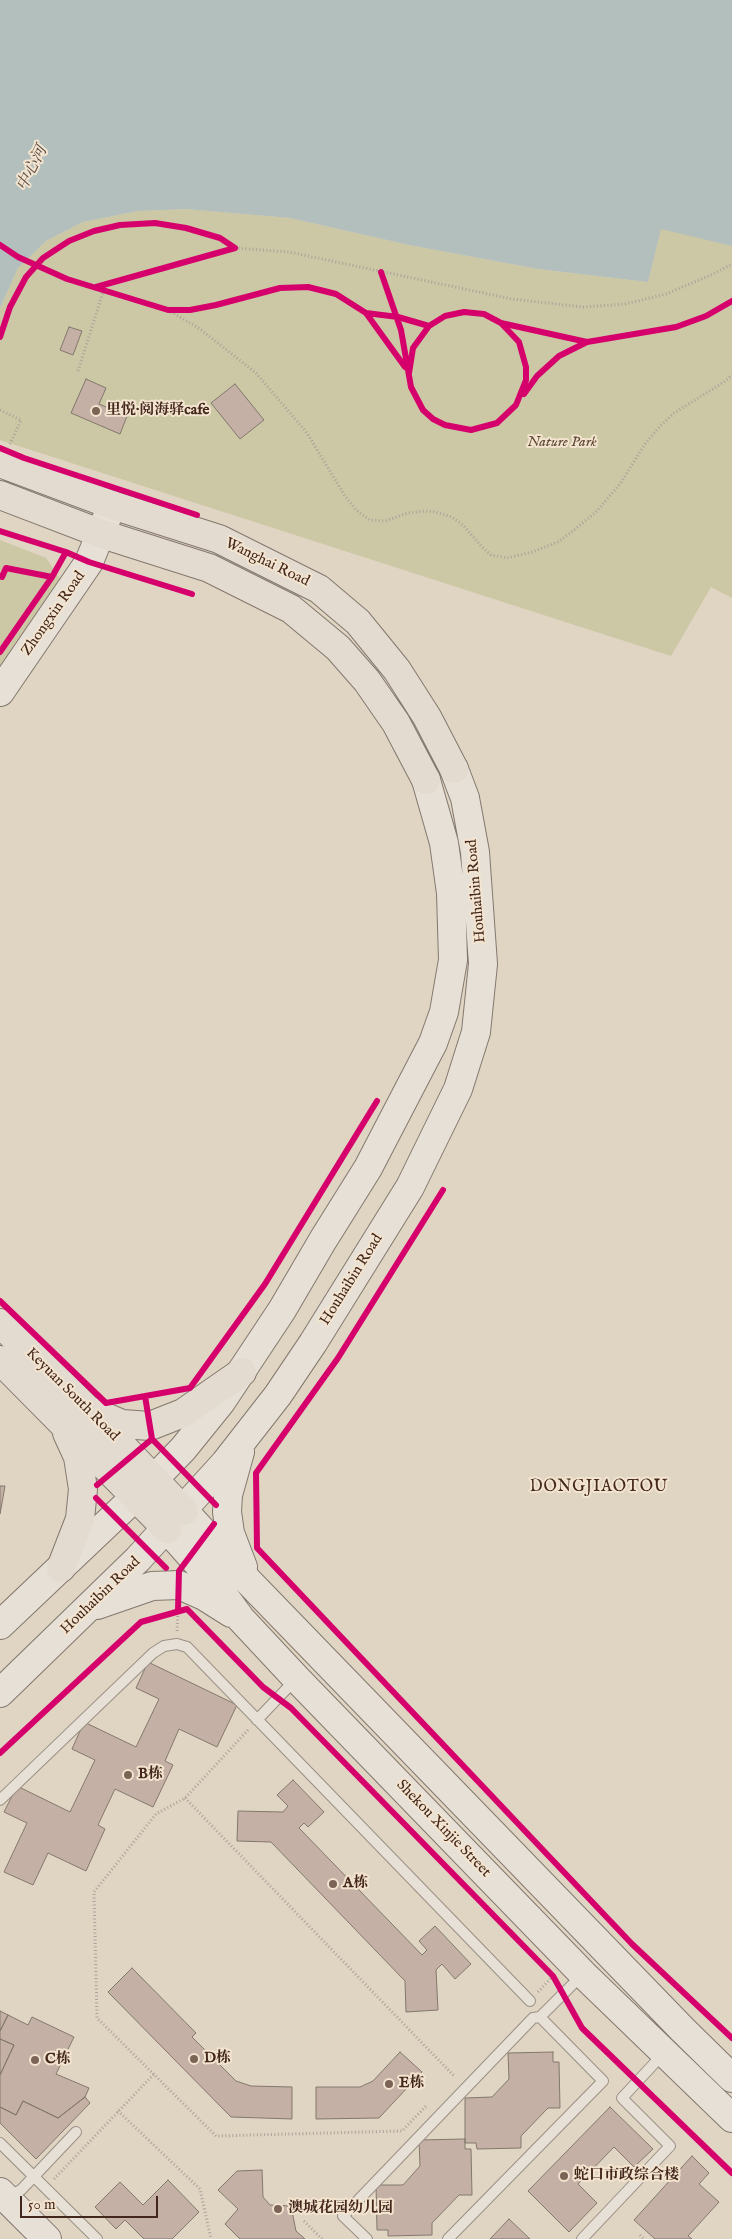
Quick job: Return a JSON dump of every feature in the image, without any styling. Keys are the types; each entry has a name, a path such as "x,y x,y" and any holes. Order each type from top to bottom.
{"main road":[{"name":"Wanghai Road","path":"4,457 69,490 219,539 319,589 358,622 397,670 427,717 454,769"},
{"name":"Wanghai Road","path":"0,495 102,534 209,568 291,609 338,648 367,680 396,723 426,780"},
{"name":"Zhongxin Road","path":"0,692 89,562 102,534 112,505"},
{"name":"Houhaibin Road","path":"5,1678 86,1610 175,1520 245,1438 313,1343 410,1187 458,1089 476,1032 483,964 475,852 465,798 454,769"},
{"name":"Houhaibin Road","path":"0,1625 145,1488 183,1449 221,1402 242,1372 368,1168 433,1043 444,1012 453,960 451,893 444,843 426,780"},
{"name":"Keyuan South Road","path":"0,1322 85,1407 145,1488 175,1520"},
{"name":"Keyuan South Road","path":"0,1360 61,1420 145,1488"},
{"path":"85,1407 122,1424 150,1426 183,1413 242,1372"},
{"path":"61,1420 78,1457 83,1488 80,1519 61,1568"},
{"path":"245,1438 228,1494 227,1512 230,1533 250,1582"},
{"path":"175,1520 250,1582 683,2030 732,2078"},
{"name":"Shekou Xinjie Street","path":"175,1520 214,1582 241,1619 583,1974 732,2118"},
{"path":"86,1610 152,1586 181,1602 204,1596 241,1619"},
{"path":"3,2195 47,2239"}],"lane":[{"path":"0,1800 153,1653 164,1646 177,1644 187,1647 530,2000"},
{"path":"257,1720 297,1679"},
{"path":"540,2018 583,1974"},
{"path":"366,2239 343,2216 533,2018 540,2018 603,2081 448,2239"},
{"path":"582,2239 670,2146 622,2098 665,2053"},
{"path":"3,2195 22,2190 76,2132"},
{"path":"0,2143 97,2239"}],"path":[{"path":"228,243 235,248"},
{"path":"227,251 235,248 289,252 512,299 583,308 625,304 666,294 732,264"},
{"path":"382,272 385,281"},
{"path":"109,284 96,287 113,292"},
{"path":"78,371 104,289"},
{"path":"159,307 168,310 207,334 256,373 307,433 345,496 356,510 370,520 384,521 408,513 424,511 436,512 452,517 464,526 491,555 507,558 532,552 558,542 574,530 596,512 620,484 645,444 660,426 674,413 732,375"},
{"path":"168,310 183,310"},
{"path":"0,410 21,420 4,457"},
{"path":"169,1614 181,1602"},
{"path":"177,1644 181,1602"},
{"path":"257,1720 185,1798 156,1814 94,1892 97,2018 216,2136 402,2131 429,2104"},
{"path":"185,1798 456,2077 449,2083"},
{"path":"546,1969 553,1976 563,1994"},
{"path":"530,2000 553,1976"},
{"path":"46,2188 154,2074"},
{"path":"118,2111 200,2189 211,2239"},
{"path":"304,2221 322,2239"},
{"path":"640,2235 644,2239"}],"green space":[{"name":"Nature Park","path":"186,209 290,218 409,245 538,269 648,282 661,228 732,246 732,598 711,587 671,656 0,440 0,308 18,268 46,241 83,222 138,211"},
{"path":"0,540 46,558 61,580 0,669"}],"water":[{"name":"中心河","path":"0,0 732,0 732,246 661,229 648,282 538,269 409,245 290,218 186,209 138,211 83,222 46,241 18,268 0,308"}],"building":[{"path":"69,327 82,331 73,355 60,350"},
{"path":"86,379 106,388 99,404 127,416 120,434 71,413"},
{"path":"235,384 264,420 240,439 211,403"},
{"path":"0,1486 5,1486 0,1514"},
{"name":"B栋","path":"148,1662 237,1705 217,1747 179,1729 165,1761 173,1765 153,1807 115,1789 98,1825 105,1829 86,1871 48,1853 33,1885 4,1872 27,1823 4,1812 17,1786 70,1812 95,1760 72,1749 84,1722 136,1747 159,1699 136,1688"},
{"name":"A栋","path":"293,1780 324,1812 308,1827 304,1823 299,1828 422,1955 427,1950 419,1941 435,1926 471,1964 455,1979 442,1964 436,1970 438,2010 406,2012 405,1981 271,1842 237,1841 238,1811 283,1812 288,1806 277,1795"},
{"name":"D栋","path":"132,1968 196,2033 192,2037 236,2081 251,2086 292,2087 292,2119 231,2117 108,1992"},
{"path":"0,2011 8,2015 0,2031"},
{"name":"C栋","path":"8,2015 28,2025 32,2017 74,2037 56,2074 89,2088 85,2097 58,2118 23,2101 16,2115 0,2107 0,2075 14,2045 0,2039 0,2031"},
{"path":"0,2039 14,2045 0,2075"},
{"name":"E栋","path":"400,2052 422,2072 379,2118 316,2119 316,2087 360,2087 373,2081"},
{"path":"553,2052 553,2062 559,2062 560,2108 548,2108 521,2136 521,2148 477,2149 476,2143 465,2143 465,2098 492,2097 509,2079 508,2053"},
{"path":"85,2097 90,2103 36,2159 0,2123 0,2107 16,2115 23,2101 58,2118"},
{"name":"蛇口市政综合楼","path":"610,2107 653,2149 634,2167 614,2147 578,2184 597,2203 569,2232 528,2191"},
{"path":"465,2139 465,2149 471,2149 472,2195 459,2195 432,2223 432,2235 388,2236 388,2230 377,2230 376,2185 403,2185 420,2166 419,2140"},
{"path":"692,2156 709,2173 699,2184 719,2202 688,2236 692,2239 655,2239 634,2220"},
{"path":"262,2170 263,2197 270,2205 291,2206 296,2231 305,2239 240,2239 225,2224 238,2209 218,2190 237,2171"},
{"path":"168,2180 199,2212 172,2239 144,2239 125,2220 116,2229 95,2207 120,2182 143,2205"},
{"path":"509,2219 530,2239 490,2239"}],"cycle path":[{"path":"0,337 10,307 26,277 43,258 69,241 94,231 120,225 155,223 186,228 220,238 235,248"},
{"path":"0,245 18,257 67,279 168,310 190,310 216,305 280,288 308,287 336,294 366,313 405,367"},
{"path":"96,287 235,248"},
{"path":"381,272 401,330 411,387 423,410 433,419 445,425 471,430 497,423 516,405 526,380 526,367 519,342 501,323 484,314 464,312 445,316 429,326 413,348 409,373"},
{"path":"524,394 537,376 559,356 587,342 676,327 706,316 732,301"},
{"path":"366,313 398,317 429,326"},
{"path":"501,323 587,342"},
{"path":"0,448 24,458 197,515"},
{"path":"0,531 66,552 52,577 6,568 2,577 0,576"},
{"path":"66,552 89,562 192,594"},
{"path":"0,652 52,577"},
{"path":"0,1301 106,1403 190,1388 265,1284 377,1101"},
{"path":"443,1190 338,1358 256,1473 257,1548 632,1944 732,2038"},
{"path":"145,1396 152,1439 216,1505"},
{"path":"97,1485 152,1439"},
{"path":"96,1498 166,1568"},
{"path":"178,1611 179,1571 214,1524"},
{"path":"0,1753 141,1622 187,1609 263,1687 291,1708 553,1976 582,2028 732,2173"}],"place":[{"name":"里悦·阅海驿cafe","path":"96,411"},
{"name":"B栋","path":"128,1775"},
{"name":"A栋","path":"333,1884"},
{"name":"D栋","path":"194,2059"},
{"name":"C栋","path":"35,2060"},
{"name":"E栋","path":"389,2084"},
{"name":"蛇口市政综合楼","path":"564,2176"},
{"name":"澳城花园幼儿园","path":"278,2209"}],"district":[{"name":"DONGJIAOTOU","path":"599,1488"}]}
